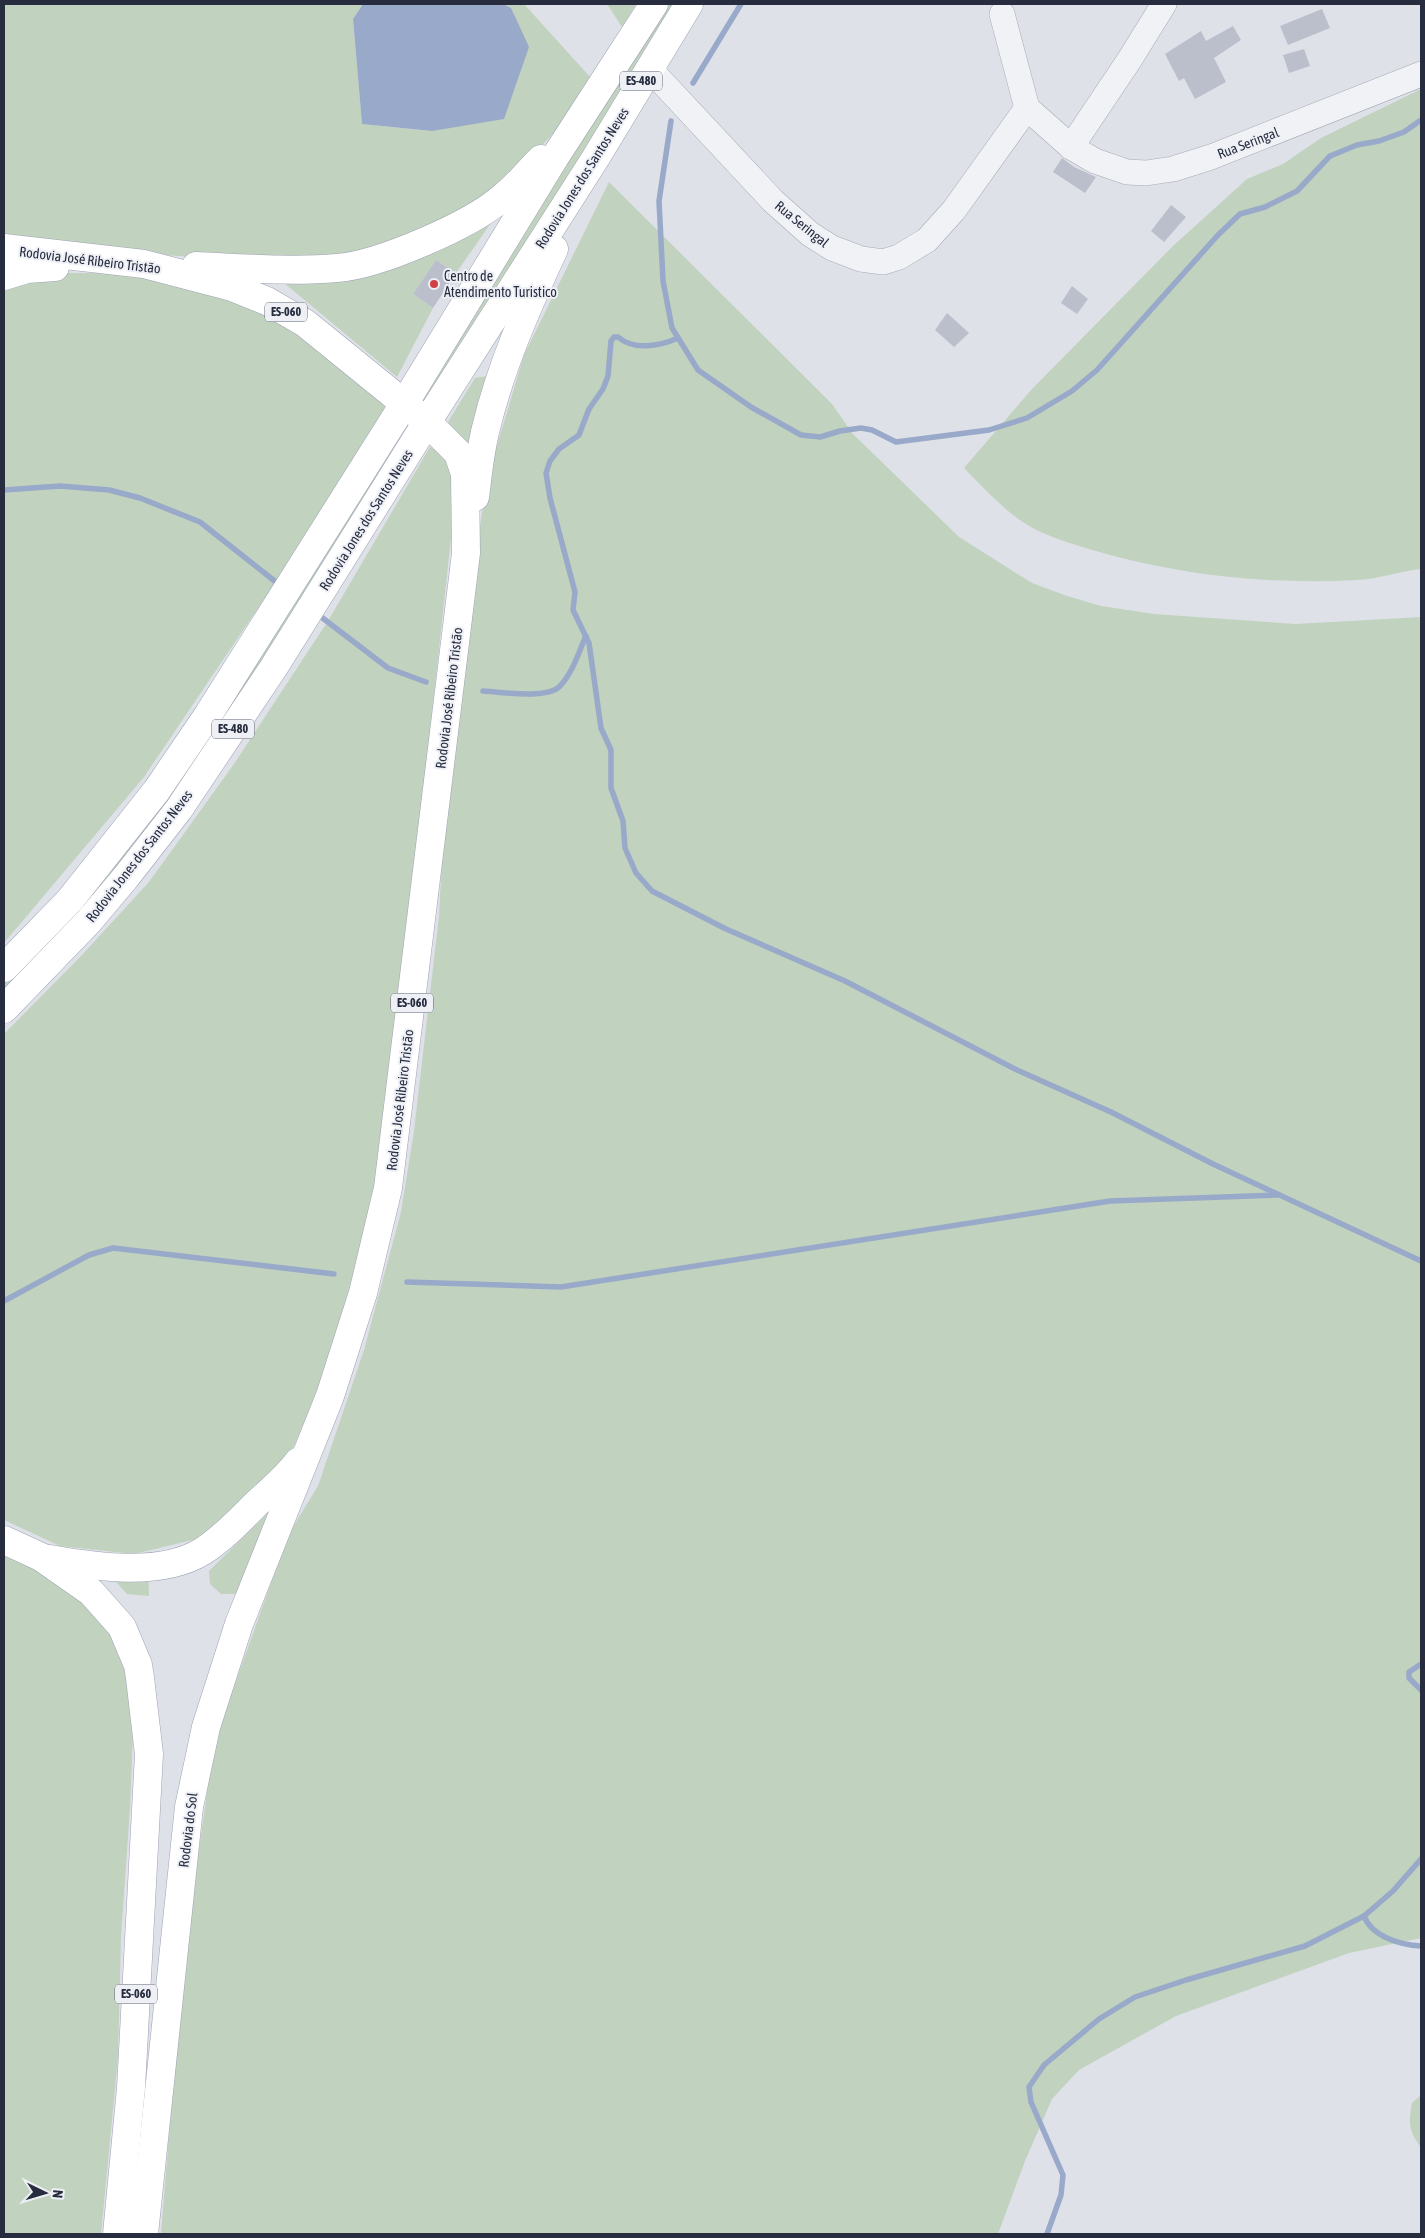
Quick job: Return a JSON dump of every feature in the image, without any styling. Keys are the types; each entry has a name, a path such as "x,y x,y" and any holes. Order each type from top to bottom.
{"main road":[{"name":"Rodovia Jones dos Santos Neves","path":"4,968 70,900 157,790 208,715 404,404 573,128 654,4"},
{"name":"Rodovia Jones dos Santos Neves","path":"4,1008 89,921 179,809 274,667 427,422 595,159 689,4"},
{"path":"4,276 27,269 133,264 337,268 364,263 411,247 481,213 503,198 573,128"},
{"path":"466,553 485,430 498,383 523,316 595,159"},
{"name":"Rodovia José Ribeiro Tristão","path":"4,248 133,264 232,287 268,301 305,323 427,422 458,452 465,474 466,553 388,1188 363,1293 330,1396 312,1444"},
{"path":"41,1557 94,1566 132,1567 173,1563 202,1552 283,1481 312,1444"},
{"name":"Rodovia do Sol","path":"144,2234 189,1808 206,1726 239,1624 312,1444"},
{"name":"ES-060","path":"4,1540 41,1557 91,1592 122,1626 138,1665 149,1754 131,2088 118,2234"}],"street":[{"path":"1071,146 1130,59 1164,4"},
{"path":"1002,14 1027,108"},
{"name":"Rua Seringal","path":"649,68 773,201 810,234 832,248 861,259 883,262 899,257 927,240 954,210 1027,108 1071,146 1095,161 1127,172 1146,173 1173,169 1211,157 1421,74"}],"green space":[{"path":"4,4 363,4 353,19 362,124 432,131 511,8 503,4 524,4 591,78 568,119 510,177 463,215 341,259 302,262 80,251 4,241"},
{"path":"607,4 636,4 622,27"},
{"path":"664,4 675,4 426,403 418,397"},
{"path":"1421,89 1421,569 1366,579 1290,581 1222,576 1155,566 1089,549 1033,528 1001,505 964,468 1032,389 1173,246 1247,179 1283,164 1321,138"},
{"path":"609,182 832,404 853,434 959,537 1032,583 1101,606 1154,614 1296,624 1421,617 1421,1938 1349,1953 1176,2016 1079,2070 1052,2099 1025,2161 998,2234 161,2234 183,1964 214,1743 288,1535 318,1486 364,1350 401,1212 414,1131 439,916 443,840 471,625 477,547 487,479 524,355"},
{"path":"491,223 456,273 436,260 413,294 433,308 397,377 277,277 461,238"},
{"path":"47,273 132,273 224,296 295,330 384,397 385,420 144,777 4,943 4,288"},
{"path":"487,376 471,449 448,422 475,378"},
{"path":"394,434 404,439 222,726 170,803 81,912 4,991 4,978 74,904"},
{"path":"430,447 445,455 457,484 386,1133 357,1262 317,1396 293,1448 249,1502 205,1537 134,1554 60,1546 4,1520 4,1034 82,955 149,882 234,764 328,621"},
{"path":"268,1513 236,1594 221,1594 210,1584 209,1571"},
{"path":"4,1554 62,1578 103,1623 114,1641 127,1670 133,1734 130,1808 121,1936 118,2057 101,2234 4,2234"},
{"path":"148,1563 149,1596 127,1594 101,1565"},
{"path":"1421,2095 1421,2148 1410,2127 1410,2117 1412,2103"}],"water":[{"path":"363,4 503,4 511,8 529,47 504,119 432,131 362,124 353,19"}],"building":[{"path":"1322,9 1330,28 1288,45 1280,26"},
{"path":"1233,26 1241,40 1214,58 1226,82 1195,99 1184,78 1179,81 1165,54 1201,31 1206,41"},
{"path":"1304,49 1310,66 1289,73 1283,55"},
{"path":"1062,158 1074,167 1096,177 1085,193 1053,172"},
{"path":"1171,205 1186,217 1164,242 1151,231"},
{"name":"Centro de Atendimento Turistico","path":"436,260 456,273 433,308 413,294"},
{"path":"1072,286 1088,299 1077,314 1061,303"},
{"path":"947,313 969,333 954,347 935,330"}],"waterway":[{"path":"693,83 741,4"},
{"path":"671,121 659,201 663,281 672,328 698,370 751,407 801,435 820,437 840,431 861,428 872,430 896,442 989,430 1027,418 1072,391 1097,370 1218,235 1240,214 1265,207 1297,191 1330,156 1357,145 1379,141 1404,132 1421,120"},
{"path":"678,338 655,345 639,346 614,337 611,341 608,376 603,389 589,409 579,435 559,449 550,461 546,473 550,498 575,592 573,610 589,643 601,728 611,750 611,788 623,821 625,848 636,873 652,891 726,929 845,981 1017,1070 1111,1112 1213,1164 1421,1261"},
{"path":"4,490 60,486 109,490 140,498 200,522 281,586"},
{"path":"316,613 388,668 426,682"},
{"path":"483,691 523,694 553,691 568,676 586,636"},
{"path":"407,1282 561,1287 1110,1201 1277,1195"},
{"path":"4,1301 89,1255 113,1248 334,1274"},
{"path":"1421,1664 1409,1672 1409,1678 1421,1690"},
{"path":"1047,2234 1061,2195 1063,2175 1031,2102 1029,2087 1044,2065 1099,2019 1135,1997 1186,1980 1305,1946 1364,1916 1393,1891 1421,1859"},
{"path":"1364,1916 1373,1929 1380,1934 1396,1942 1421,1946"}],"place":[{"name":"Centro de Atendimento Turistico","path":"434,284"}]}
